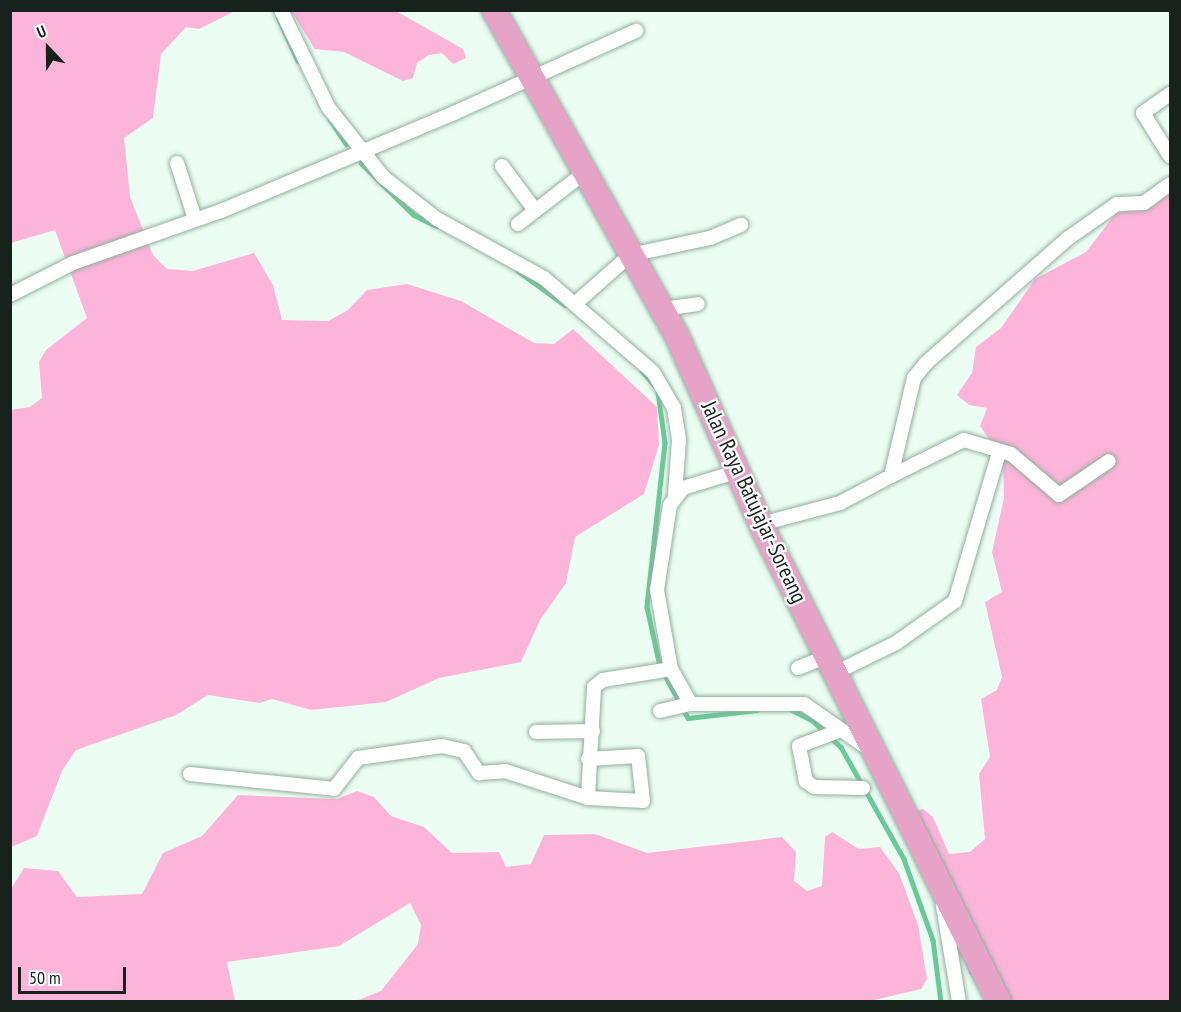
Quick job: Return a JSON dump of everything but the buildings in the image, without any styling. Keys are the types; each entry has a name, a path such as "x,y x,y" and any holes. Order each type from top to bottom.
{"highway":[{"name":"Jalan Raya Batujajar-Soreang","path":"494,10 528,77 663,309 739,471 761,524 999,1002"}],"street":[{"path":"282,10 328,107 360,151 413,202 544,278 576,303 653,372 666,392 679,440 675,494 660,545 657,590 664,670 684,706"},
{"path":"10,295 73,263 195,219 360,151 636,31"},
{"path":"1170,94 1143,113 1170,156"},
{"path":"177,163 195,219"},
{"path":"502,166 534,209"},
{"path":"518,224 534,209 583,174"},
{"path":"891,476 911,388 926,363 1067,239 1117,204 1144,203 1170,184"},
{"path":"576,303 630,255 710,238 741,225"},
{"path":"663,309 698,304"},
{"path":"761,524 840,503 964,440 1011,454 1059,495 1109,461"},
{"path":"798,668 832,664 897,643 955,601 999,452"},
{"path":"675,494 739,471"},
{"path":"588,798 588,759 597,682 664,670"},
{"path":"660,711 684,706 790,701 873,751"},
{"path":"536,732 593,731"},
{"path":"838,731 798,749 809,785 864,788"},
{"path":"190,774 334,789 358,758 442,746 464,751 479,773 505,771 588,798 643,801 645,788 639,756 588,759"},
{"path":"939,884 959,1002"}],"shaded area":[{"path":"11,11 235,11 199,29 186,27 161,54 153,118 124,138 130,197 153,255 167,269 193,271 254,253 273,285 282,320 328,321 348,310 367,290 407,284 461,301 534,343 554,344 573,329 657,407 659,445 644,494 575,537 566,583 540,620 521,662 439,678 386,702 311,710 272,699 260,703 208,695 176,715 76,750 62,771 37,836 11,847 10,410 30,407 42,398 39,362 46,350 87,318 55,230 11,243"},
{"path":"291,11 396,11 463,49 466,58 453,64 442,53 429,55 417,63 413,78 403,81 344,52 315,49"},
{"path":"1170,191 1170,1001 1001,1001 969,974 915,812 923,809 933,817 949,854 970,852 985,839 979,774 990,757 981,699 997,690 1002,677 985,602 1002,592 992,552 1004,498 1003,459 980,426 987,408 969,405 957,395 972,373 976,347 1001,328 1035,279 1086,252 1116,213 1149,207"},
{"path":"357,791 374,797 391,816 424,827 452,853 499,852 506,867 531,864 544,835 595,834 647,853 782,837 796,852 794,881 807,891 822,886 825,837 832,832 859,849 880,847 899,873 918,925 927,979 921,989 866,1002 356,1001 381,991 418,944 421,925 410,903 339,946 227,962 235,1001 11,1001 11,889 24,868 58,871 77,897 142,894 163,853 202,836 238,795 337,799"}],"waterway":[{"path":"278,17 298,61"},
{"path":"330,119 346,144"},
{"path":"361,163 414,215 437,226"},
{"path":"518,271 565,305"},
{"path":"642,371 654,385"},
{"path":"658,392 665,443 647,607 660,666 688,718 757,710"},
{"path":"792,710 812,720 841,747 904,859 933,940 941,1002"}]}
